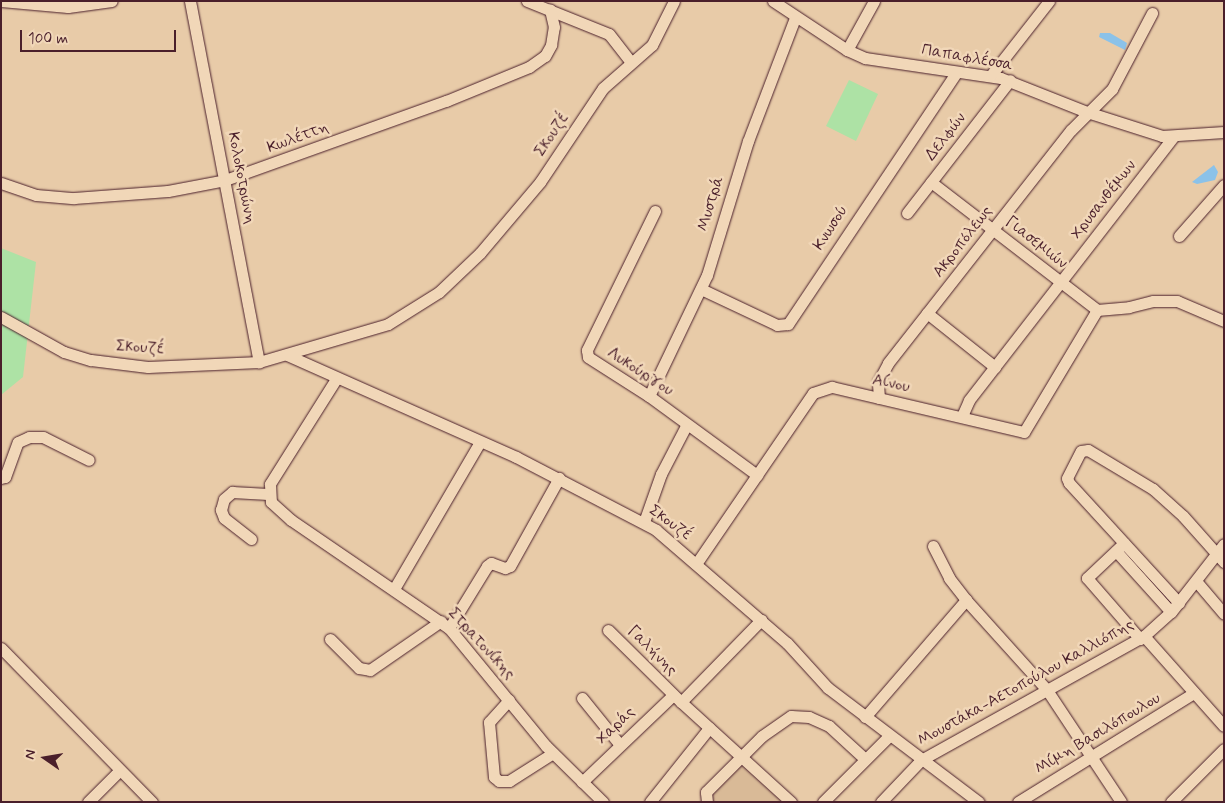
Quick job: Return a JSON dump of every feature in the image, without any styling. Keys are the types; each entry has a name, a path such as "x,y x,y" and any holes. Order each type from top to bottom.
{"street":[{"path":"1,1 68,7 112,1"},
{"name":"Κολοκοτρώνη","path":"190,1 259,362"},
{"path":"527,1 609,34 630,61"},
{"name":"Σκουζέ","path":"1,317 64,352 91,360 163,367 259,362 388,324 439,292 480,253 540,182 597,95 630,61 652,44 674,1"},
{"name":"Παπαφλέσσα","path":"773,1 795,18 847,50 879,60 956,72 991,75 1010,80 1087,112 1174,137 1224,132"},
{"path":"847,50 874,1"},
{"path":"991,75 1049,1"},
{"name":"Κωλέττη","path":"1,184 36,195 74,198 168,190 225,180 437,104 529,67 545,56 551,45 554,27 550,9"},
{"name":"Ακροπόλεως","path":"878,398 880,377 927,313 1087,112 1116,82 1152,13"},
{"name":"Μυστρά","path":"649,396 701,289 753,126 795,18"},
{"name":"Κνωσού","path":"701,289 778,325 788,324 956,72"},
{"name":"Δελφών","path":"907,213 1010,80"},
{"name":"Χρυσανθέμων","path":"962,416 969,400 1059,282 1174,137"},
{"name":"Γιασεμιών","path":"931,182 1097,310"},
{"path":"1179,236 1224,185"},
{"name":"Λυκούργου","path":"655,210 587,353 590,360 649,396 757,475"},
{"path":"1097,310 1166,300 1192,305 1224,321"},
{"name":"Αίνου","path":"696,564 813,393 832,387 1024,432 1097,310"},
{"path":"927,313 995,367"},
{"name":"Σκουζέ","path":"287,355 336,379 559,478 644,522 761,620 822,682 889,736 979,802"},
{"path":"251,538 224,518 221,510 224,499 232,492 268,494 270,484 336,379"},
{"path":"644,522 661,474 687,424"},
{"path":"1,478 5,477 18,442 29,437 43,438 89,460"},
{"path":"394,589 480,442"},
{"path":"1171,612 1069,484 1068,478 1084,450 1153,489 1221,553"},
{"path":"330,639 359,668 370,670 445,625 487,566 491,563 504,568 510,566 559,478"},
{"name":"Στρατονίκης","path":"268,494 271,502 291,520 445,625 554,753 603,802"},
{"path":"933,546 949,578 966,600 1047,690 1117,800"},
{"path":"1120,547 1086,578 1224,726"},
{"path":"1120,547 1179,603"},
{"name":"Μουστάκα-Αετοπούλου Καλλιόπης","path":"881,802 921,760 1142,638 1171,612 1221,553"},
{"path":"1196,581 1224,614"},
{"path":"865,717 966,600"},
{"name":"Χαράς","path":"582,782 620,745 677,698 761,620"},
{"name":"Γαλήνης","path":"608,630 677,698 791,802"},
{"path":"1,648 61,706 119,771 152,802"},
{"name":"Μίμη Βασιλόπουλου","path":"1018,802 1194,693"},
{"path":"582,698 620,745"},
{"path":"509,700 489,722 494,777 499,782 509,781 554,753"},
{"path":"706,800 706,792 741,756 773,726 795,715 829,726 865,759"},
{"path":"650,802 709,728"},
{"path":"822,802 889,736"},
{"path":"1171,802 1224,749"},
{"path":"88,802 119,771"}],"shaded area":[{"path":"744,760 788,802 713,802 710,795"}],"green space":[{"path":"849,80 878,94 856,141 826,126"},
{"path":"1,248 36,262 23,377 1,395"}],"water":[{"path":"1100,33 1110,33 1127,43 1125,50 1099,37"},
{"path":"1214,165 1218,172 1215,180 1197,184 1192,182"}]}
